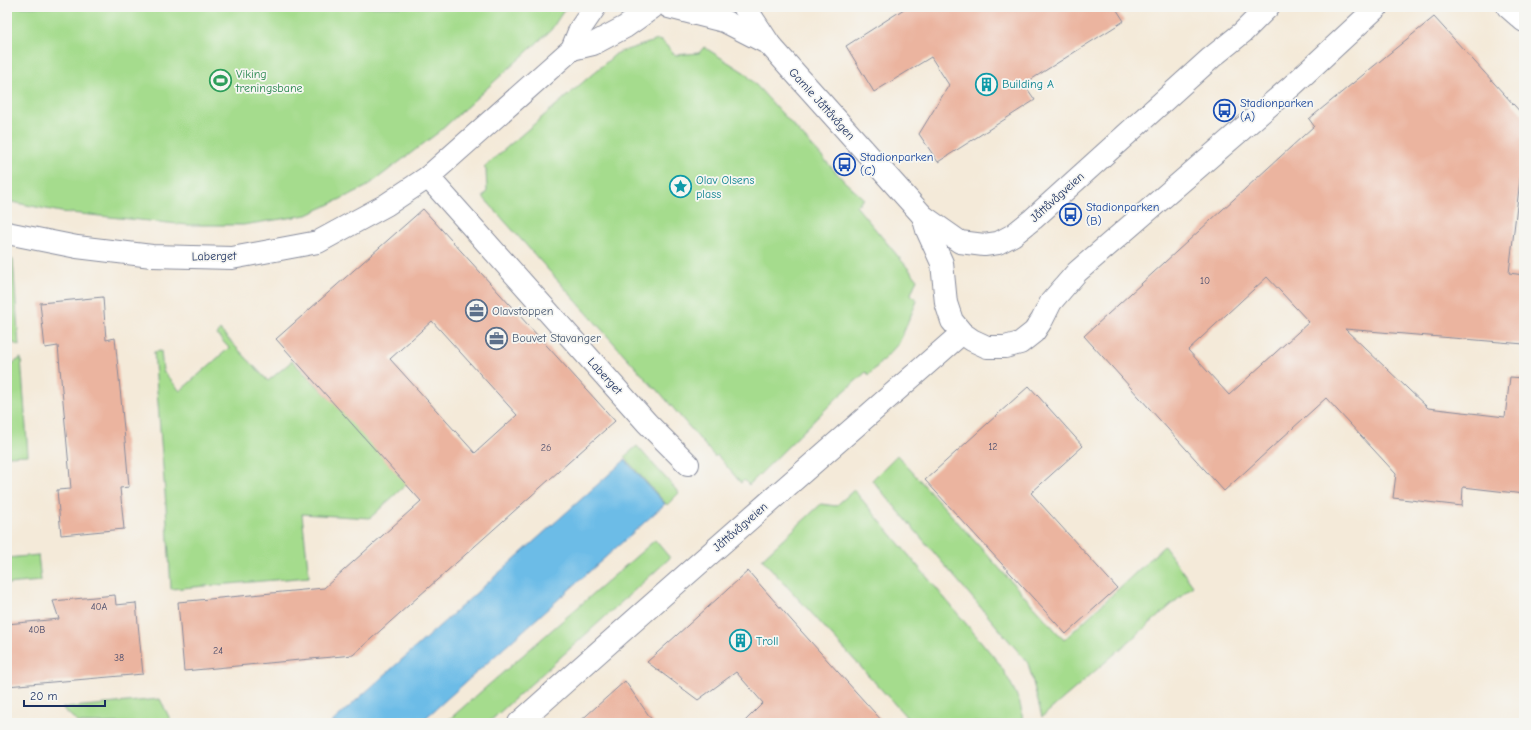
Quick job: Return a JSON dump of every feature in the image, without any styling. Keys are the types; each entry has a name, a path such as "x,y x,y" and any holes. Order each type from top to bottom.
{"street":[{"name":"Laberget","path":"7,233 77,247 136,255 232,258 318,242 386,205 428,178 572,49 580,29 595,7"},
{"name":"Laberget","path":"572,49 593,44 658,7"},
{"name":"Gamle Jåttåvågen","path":"658,7 724,22 770,45"},
{"name":"Gamle Jåttåvågen","path":"744,7 750,13 770,45 923,216"},
{"name":"Jåttåvågveien","path":"923,216 960,242 984,245 998,243 1013,235 1211,58 1242,34 1268,7"},
{"path":"923,216 927,230 942,263 946,303 952,321 962,333 972,340 987,347 1005,347 1020,343 1034,332 1051,302 1077,272 1293,85 1377,7"},
{"path":"1508,7 1524,21"},
{"name":"Laberget","path":"428,178 641,417 688,464"},
{"name":"Jåttåvågveien","path":"519,723 656,600 962,333"}],"green space":[{"path":"7,7 566,7 551,30 439,132 366,187 307,215 243,225 188,225 61,212 7,201"},
{"path":"658,40 663,42 675,55 699,53 704,47 745,73 845,182 864,199 856,206 917,279 911,294 917,301 899,343 869,375 866,372 838,397 749,485 744,480 741,483 717,455 715,457 656,388 655,389 483,197 487,191 486,169 484,167 617,53"},
{"path":"7,256 13,260 19,346 7,339"},
{"path":"220,330 268,381 292,361 412,479 370,518 302,514 309,577 171,589 154,352 161,351 163,371 180,391 229,348 217,335"},
{"path":"21,358 28,455 7,456 7,367"},
{"path":"637,446 679,493 667,505 624,457"},
{"path":"897,455 1064,640 1164,546 1193,586 1042,717 1028,663 872,480"},
{"path":"854,490 999,663 1018,700 1021,708 1022,723 912,723 762,559 821,504 836,506"},
{"path":"655,540 670,558 488,723 445,723"},
{"path":"38,555 41,581 7,584 7,558"},
{"path":"160,699 172,723 79,723 62,708"}],"water":[{"path":"625,460 665,504 420,723 331,723"}],"building":[{"name":"Building A","path":"907,7 1115,7 1124,21 1024,84 1035,100 938,162 919,134 949,85 931,57 874,92 846,46"},
{"path":"1434,17 1524,116 1524,146 1509,273 1524,275 1524,344 1345,329 1428,408 1505,417 1510,377 1524,378 1524,494 1463,487 1462,506 1393,498 1396,474 1326,398 1224,491 1084,336 1314,126 1309,119","holes":["1267,277 1309,322 1229,395 1188,350"]},
{"path":"423,209 615,421 353,655 184,671 178,602 324,588 421,501 276,339","holes":["432,321 517,415 475,453 390,359"]},
{"path":"103,297 106,340 115,338 124,429 129,487 120,488 124,529 61,535 57,490 71,489 58,346 45,348 40,303"},
{"path":"1029,386 1083,446 1031,493 1117,588 1066,634 925,480"},
{"name":"Troll","path":"748,571 884,723 743,723 763,703 736,672 698,700 647,662"},
{"path":"115,595 116,605 136,603 143,674 7,686 7,624 59,619 53,601"},
{"path":"625,681 654,723 578,723"}],"place":[{"name":"Viking treningsbane","path":"220,81"},
{"name":"Building A","path":"987,84"},
{"name":"Stadionparken (A)","path":"1225,110"},
{"name":"Stadionparken (C)","path":"845,164"},
{"name":"Olav Olsens plass","path":"681,187"},
{"name":"Stadionparken (B)","path":"1071,214"},
{"name":"Olavstoppen","path":"476,311"},
{"name":"Bouvet Stavanger","path":"496,338"},
{"name":"Troll","path":"740,641"}]}
